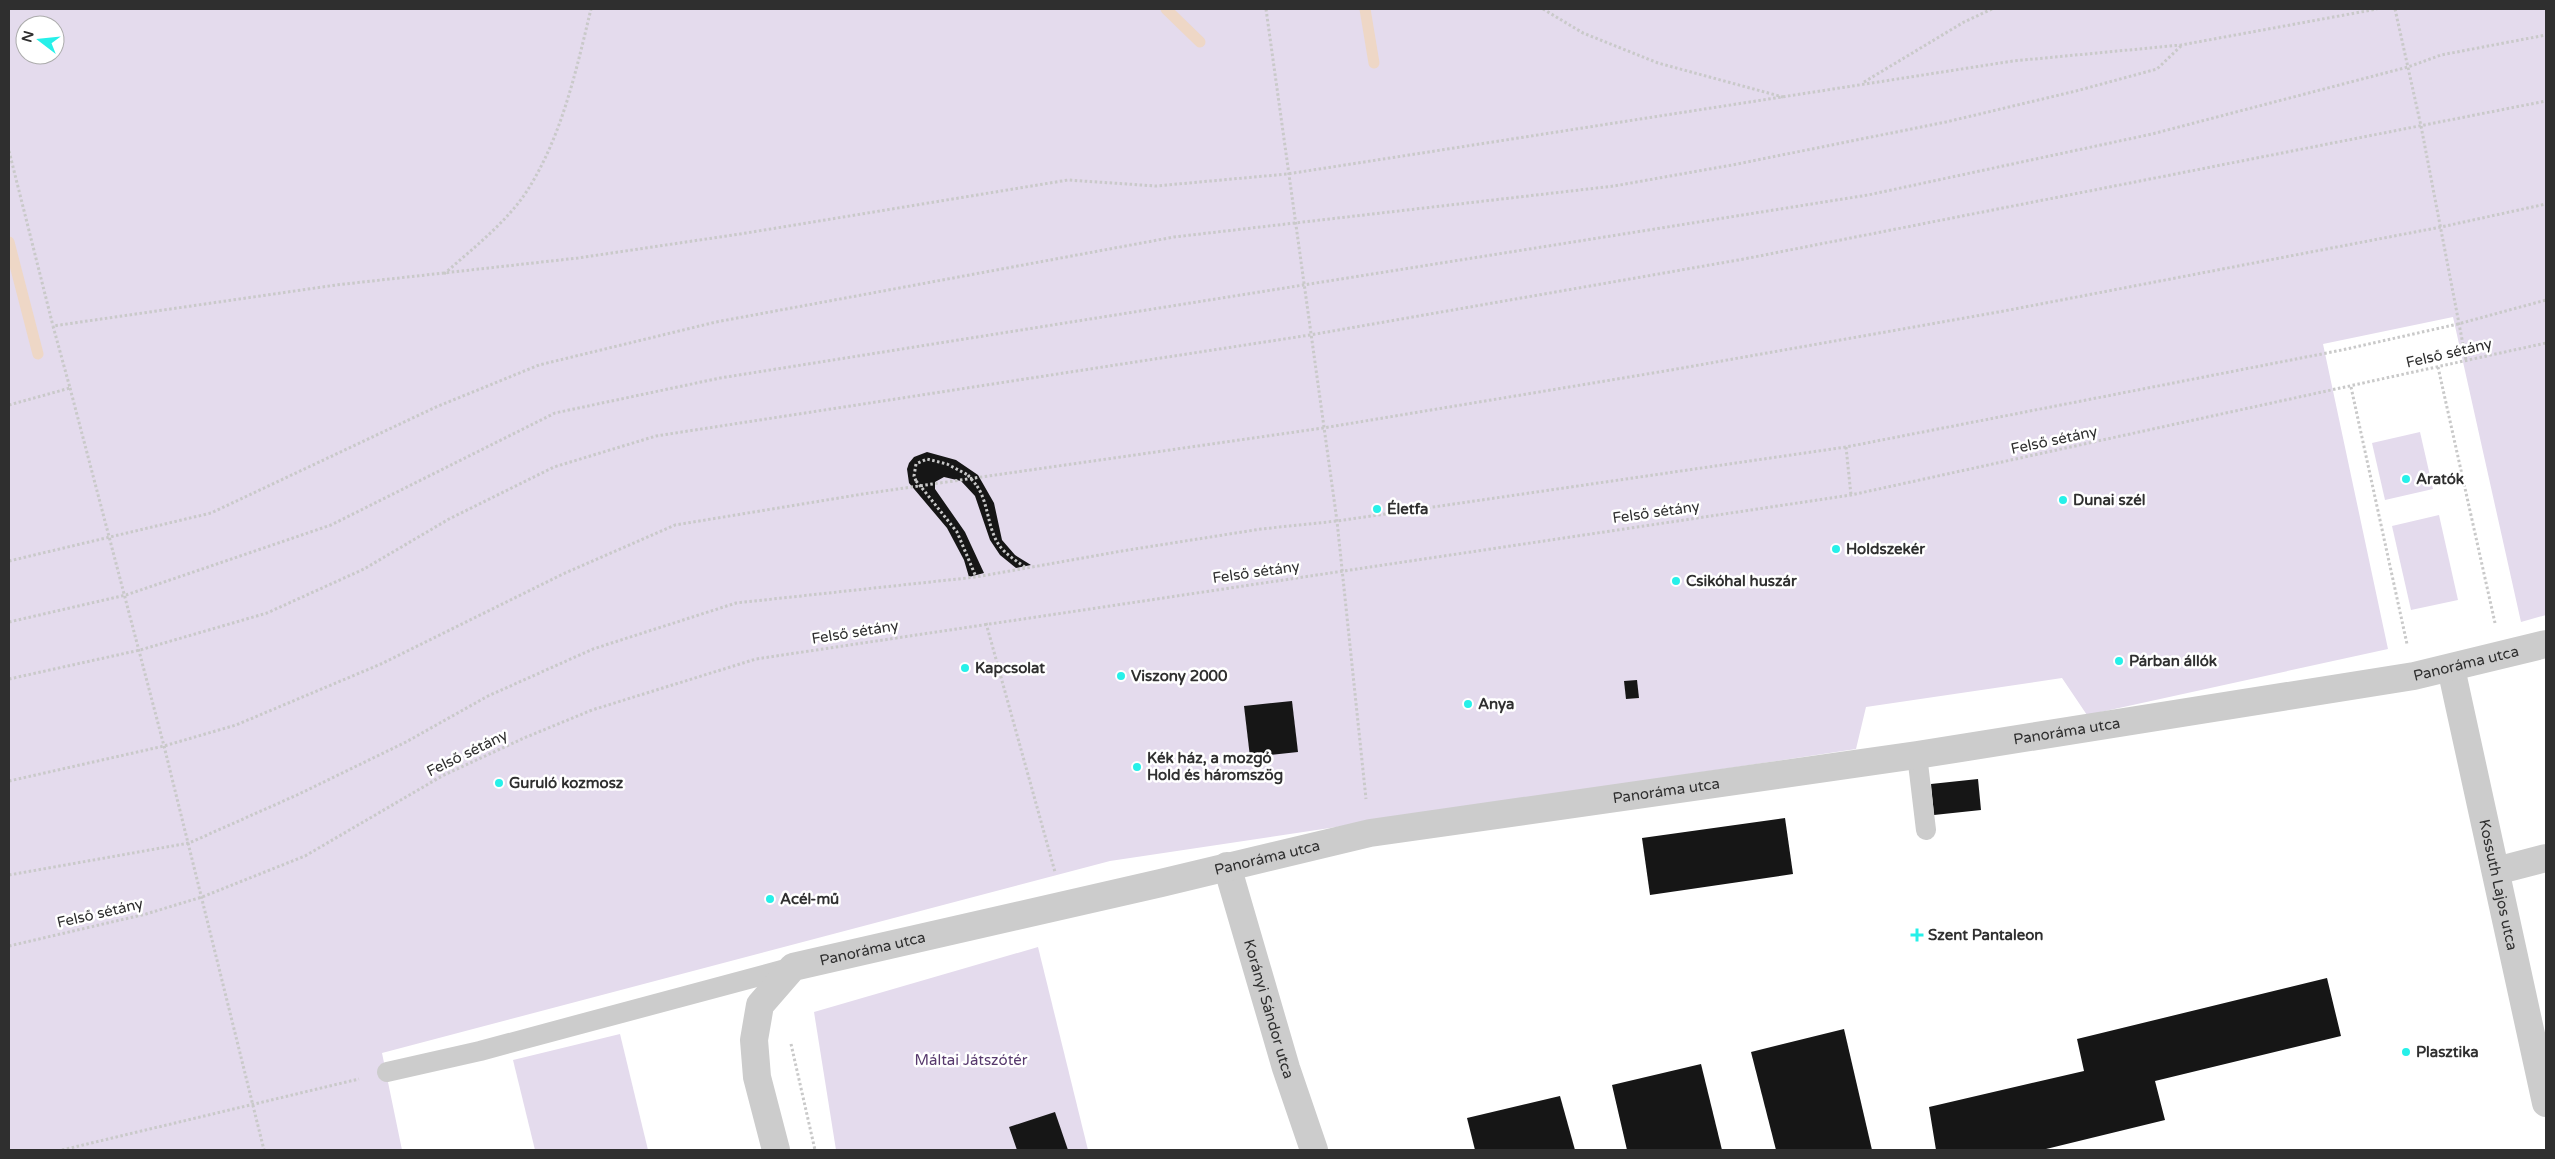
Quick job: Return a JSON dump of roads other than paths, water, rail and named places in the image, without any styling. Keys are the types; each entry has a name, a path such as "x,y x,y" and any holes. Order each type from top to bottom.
{"street":[{"name":"Panoráma utca","path":"793,967 1064,906 1370,833 1917,756 2414,676 2546,644"},
{"name":"Kossuth Lajos utca","path":"2451,668 2546,1103"},
{"path":"2496,871 2546,858"},
{"name":"Korányi Sándor utca","path":"1227,866 1286,1068 1314,1150"},
{"path":"776,1150 757,1077 754,1040 760,1005 793,967"}],"lane":[{"path":"1917,756 1926,830"},
{"path":"387,1072 480,1051 793,967"}],"waterway":[{"path":"1166,9 1200,42"},
{"path":"1365,9 1374,63"},
{"path":"9,242 38,354"}],"place":[{"name":"Aratók","path":"2406,479"},
{"name":"Dunai szél","path":"2063,500"},
{"name":"Életfa","path":"1377,509"},
{"name":"Holdszekér","path":"1836,549"},
{"name":"Csikóhal huszár","path":"1676,581"},
{"name":"Párban állók","path":"2119,661"},
{"name":"Kapcsolat","path":"965,668"},
{"name":"Viszony 2000","path":"1121,676"},
{"name":"Anya","path":"1468,704"},
{"name":"Kék ház, a mozgó Hold és háromszög","path":"1137,767"},
{"name":"Guruló kozmosz","path":"499,783"},
{"name":"Acél-mű","path":"770,899"},
{"name":"Szent Pantaleon","path":"1917,935"},
{"name":"Plasztika","path":"2406,1052"}],"park label":[{"name":"Máltai Játszótér","path":"971,1060"}]}
